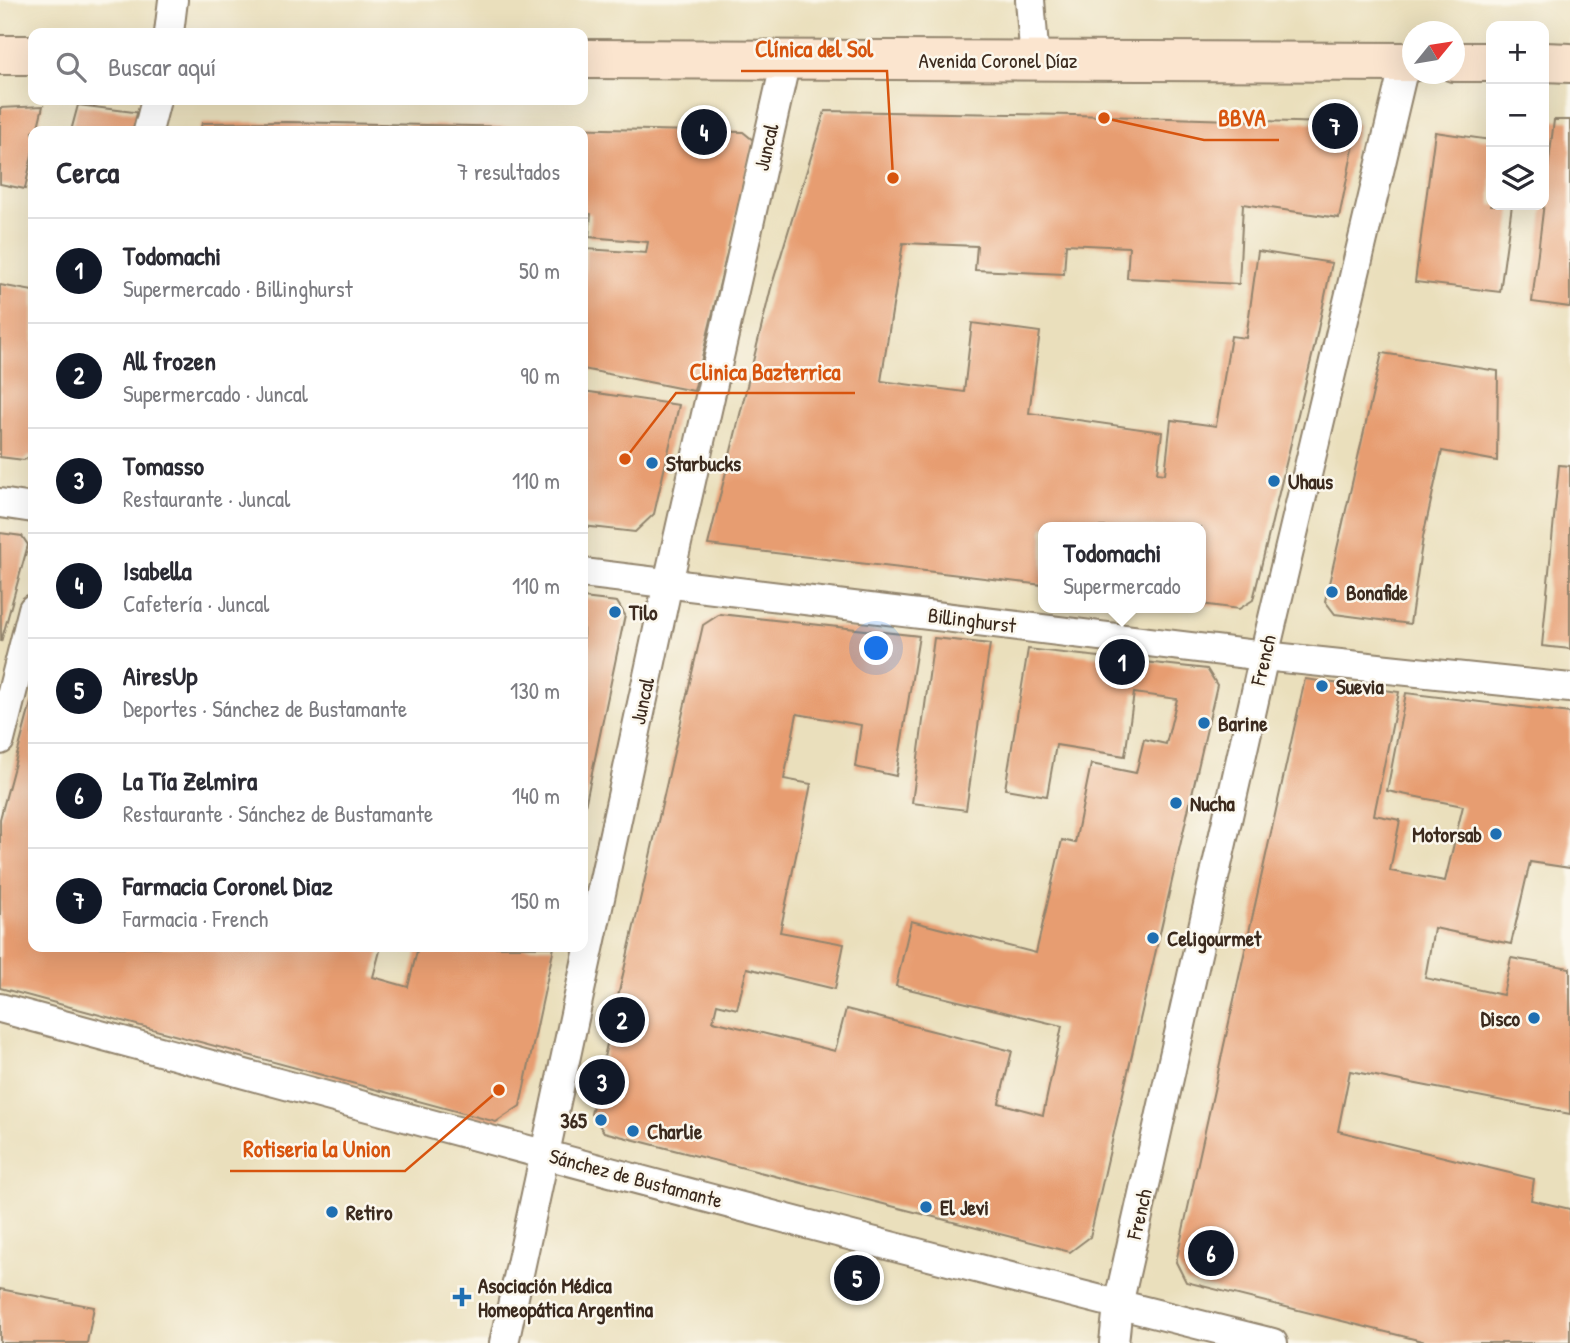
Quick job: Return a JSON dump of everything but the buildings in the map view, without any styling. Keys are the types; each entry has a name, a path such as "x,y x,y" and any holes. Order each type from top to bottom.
{"main road":[{"path":"0,55 28,55"},
{"name":"Avenida Coronel Díaz","path":"588,59 1402,62"},
{"path":"1465,62 1486,62"},
{"path":"1549,62 1570,63"}],"street":[{"path":"170,28 173,0"},
{"path":"1030,0 1035,61"},
{"name":"Juncal","path":"588,948 786,60"},
{"name":"French","path":"1114,1343 1118,1305 1264,656 1404,84"},
{"path":"149,126 155,105"},
{"path":"0,503 28,507"},
{"name":"Billinghurst","path":"588,574 1264,656 1570,688"},
{"path":"0,740 28,629"},
{"name":"Juncal","path":"504,1343 587,952"},
{"name":"Sánchez de Bustamante","path":"0,1008 543,1154 1273,1343"}],"place":[{"name":"BBVA","path":"1104,118"},
{"name":"Farmacia Coronel Diaz","path":"1335,126"},
{"name":"Isabella","path":"704,132"},
{"name":"Clínica del Sol","path":"893,178"},
{"name":"Clinica Bazterrica","path":"625,459"},
{"name":"Starbucks","path":"652,463"},
{"name":"Uhaus","path":"1274,481"},
{"name":"Bonafide","path":"1332,592"},
{"name":"Tilo","path":"615,612"},
{"name":"Todomachi","path":"1122,662"},
{"name":"Suevia","path":"1322,686"},
{"name":"Barine","path":"1204,723"},
{"name":"Nucha","path":"1176,803"},
{"name":"Motorsab","path":"1496,834"},
{"name":"Celigourmet","path":"1153,938"},
{"name":"Disco","path":"1534,1018"},
{"name":"All frozen","path":"622,1020"},
{"name":"Tomasso","path":"602,1082"},
{"name":"Rotiseria la Union","path":"499,1090"},
{"name":"365","path":"601,1120"},
{"name":"Charlie","path":"633,1131"},
{"name":"El Jevi","path":"926,1207"},
{"name":"Retiro","path":"332,1212"},
{"name":"La Tía Zelmira","path":"1211,1253"},
{"name":"AiresUp","path":"857,1278"},
{"name":"Asociación Médica Homeopática Argentina","path":"462,1297"}]}
